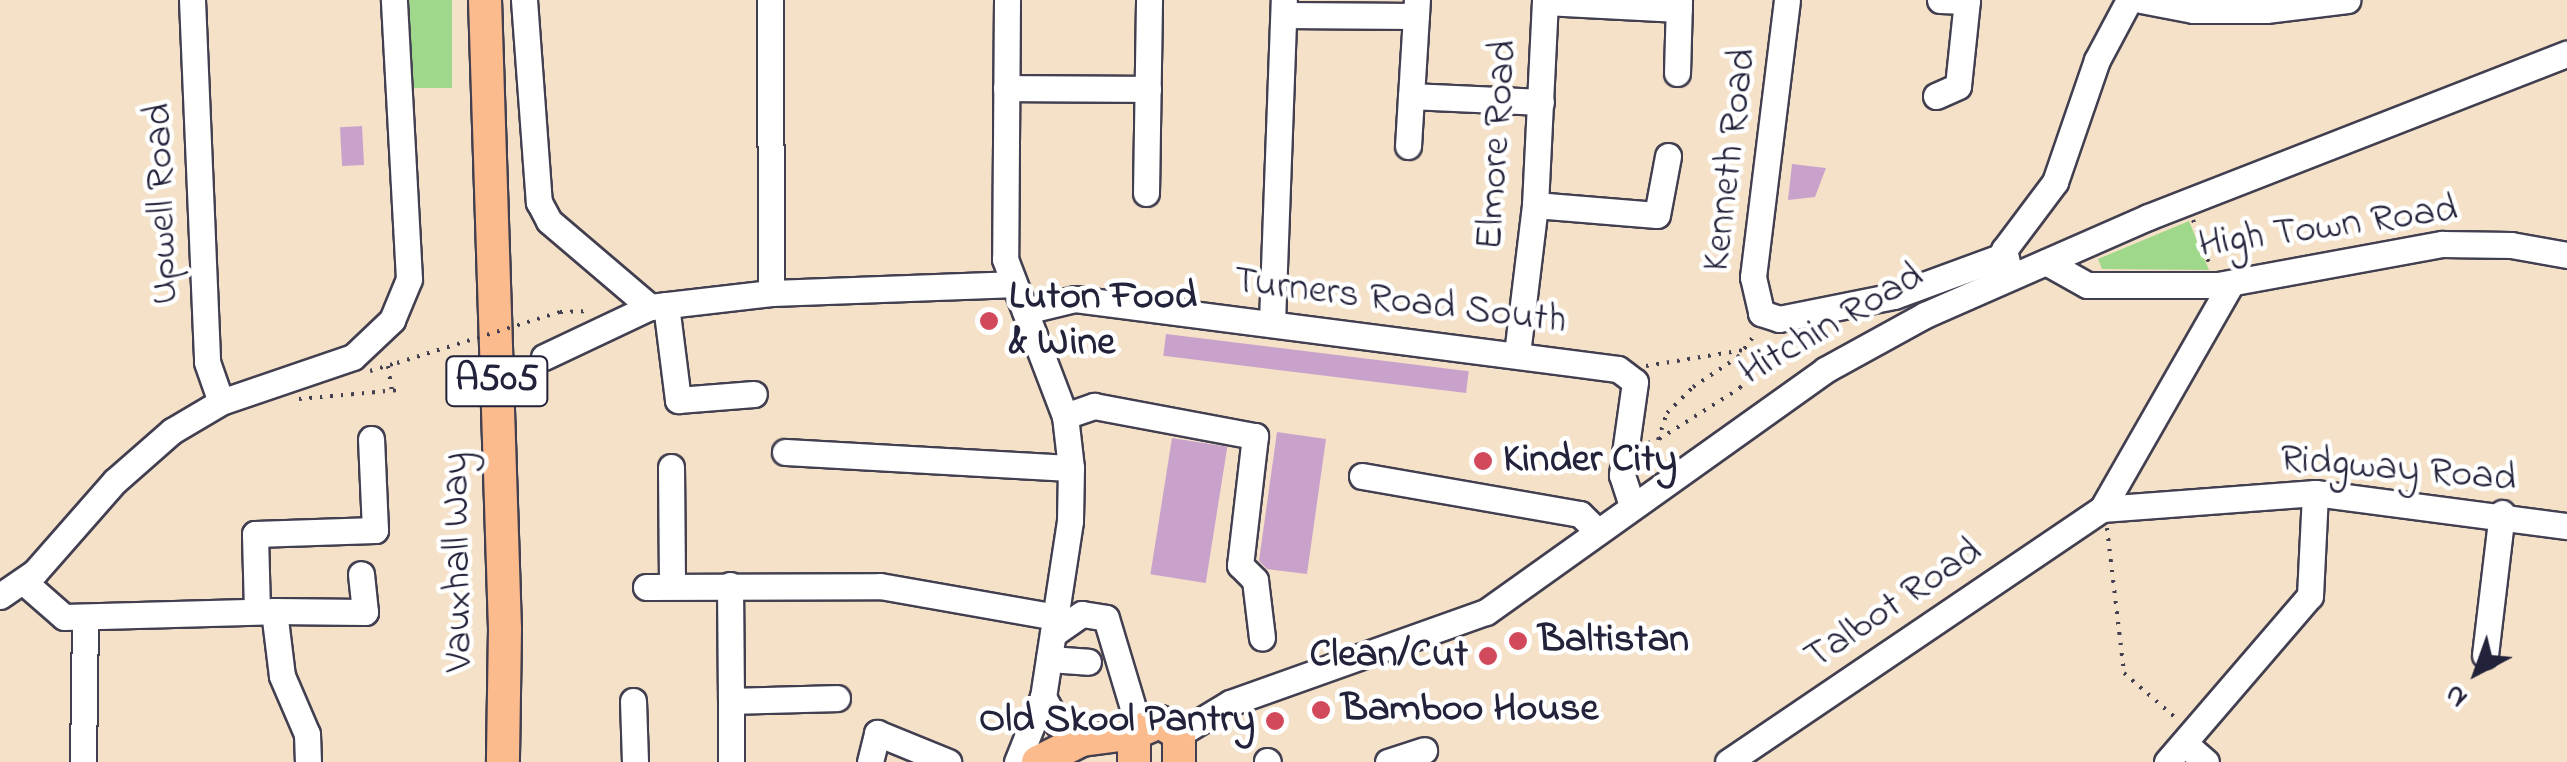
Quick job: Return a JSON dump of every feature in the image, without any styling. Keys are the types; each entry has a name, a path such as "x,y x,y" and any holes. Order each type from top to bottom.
{"main road":[{"name":"Vauxhall Way","path":"485,0 505,629 503,762"},
{"path":"1038,762 1082,740 1136,741 1160,722 1179,748"}],"street":[{"name":"Upwell Road","path":"192,0 207,362 221,402"},
{"path":"0,596 24,582 142,454 221,402 353,356 392,320 410,279 394,0"},
{"path":"524,0 539,202 549,221 658,306 678,400 754,394"},
{"path":"770,0 771,294"},
{"path":"1007,0 1004,259 1065,416 1070,468 1043,698 1017,762"},
{"path":"1146,193 1150,0"},
{"name":"Kenneth Road","path":"1787,0 1753,277 1755,305 1768,318 1907,293 1983,258 2007,266"},
{"path":"1936,96 1958,86 1967,1 1940,0"},
{"path":"2007,266 2055,182 2097,60 2129,0"},
{"path":"2141,0 2193,10 2266,10 2348,0"},
{"path":"1545,1 1679,4 1677,73"},
{"name":"Elmore Road","path":"1516,354 1536,205 1545,1"},
{"path":"1272,322 1284,8 1416,8 1408,146"},
{"name":"Hitchin Road","path":"1179,748 1230,702 1469,620 1855,352 2007,266 2046,262 2186,202 2567,54"},
{"path":"1006,88 1148,89"},
{"path":"1411,96 1541,102"},
{"path":"1536,205 1657,215 1668,156"},
{"name":"High Town Road","path":"2046,262 2086,285 2225,285 2442,244 2511,245 2567,255"},
{"path":"544,357 658,306 771,294 1012,284"},
{"path":"2102,509 2225,285"},
{"name":"Turners Road South","path":"1025,312 1074,299 1516,354 1632,376"},
{"path":"1632,376 1622,486 1632,506"},
{"path":"1065,416 1094,406 1255,436 1240,565 1255,580 1262,638"},
{"path":"308,762 308,734 282,676 266,611 255,534 375,530 371,439"},
{"path":"784,452 1070,468"},
{"path":"671,467 659,586 880,586 1053,637 1088,662"},
{"path":"1362,476 1580,514 1598,532"},
{"path":"2206,762 2182,746 2310,596 2315,493"},
{"name":"Ridgway Road","path":"2102,509 2170,499 2315,493 2502,514 2567,526"},
{"name":"Talbot Road","path":"1728,762 1755,755 2102,509"},
{"path":"2485,654 2502,514"},
{"path":"24,582 64,616 364,612 361,574"},
{"path":"730,584 731,762"},
{"path":"1053,637 1082,614 1106,618 1136,741"},
{"path":"83,762 85,616"},
{"path":"731,701 838,698"},
{"path":"1043,698 1058,724 1082,740"},
{"path":"634,701 635,762"},
{"path":"870,762 877,734 948,762"},
{"path":"1388,762 1424,750"}],"path":[{"path":"2186,202 2225,285"},
{"path":"397,363 560,312"},
{"path":"1658,440 1666,413 1734,360 1768,318"},
{"path":"1632,376 1652,362 1744,350"},
{"path":"1626,448 1658,440 1740,388 1749,372 1734,360"},
{"path":"388,366 392,391"},
{"path":"298,399 399,390"},
{"path":"2102,509 2124,673 2182,746"}],"green space":[{"path":"404,0 452,0 452,88 404,88"},
{"path":"2189,221 2209,270 2102,269 2098,259"}],"building":[{"path":"362,126 364,165 342,166 340,127"},
{"path":"1792,164 1826,168 1815,197 1788,200"},
{"path":"1166,334 1469,371 1466,393 1163,356"},
{"path":"1277,432 1326,439 1307,574 1267,569 1259,561"},
{"path":"1172,438 1227,447 1206,583 1150,574"}],"place":[{"name":"Luton Food & Wine","path":"989,321"},
{"name":"Kinder City","path":"1483,461"},
{"name":"Baltistan","path":"1518,641"},
{"name":"Clean/Cut","path":"1488,656"},
{"name":"Bamboo House","path":"1321,710"},
{"name":"Old Skool Pantry","path":"1275,721"}]}
